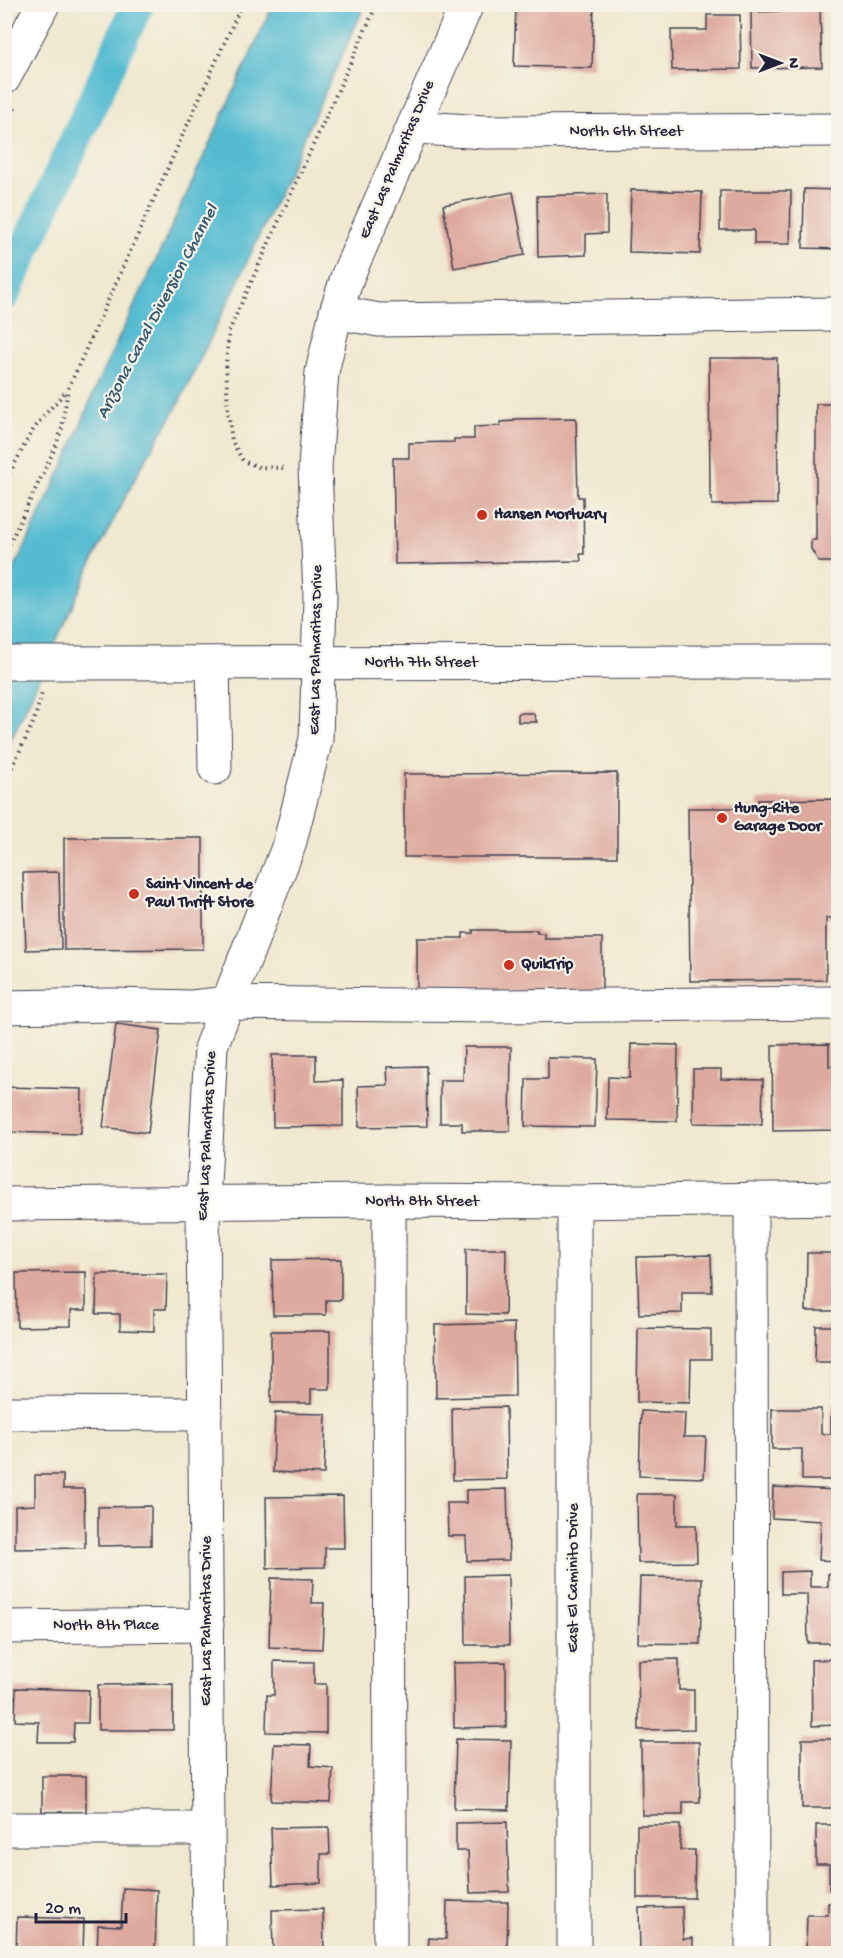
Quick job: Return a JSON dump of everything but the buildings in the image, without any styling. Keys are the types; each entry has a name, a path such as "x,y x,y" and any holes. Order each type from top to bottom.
{"street":[{"path":"4,78 43,4"},
{"name":"East Las Palmaritas Drive","path":"209,1953 203,1204 211,1046 289,845 316,739 320,597 315,467 322,372 336,312 348,275 467,4"},
{"name":"North 6th Street","path":"414,126 485,132 838,130"},
{"path":"336,312 380,320 838,314"},
{"name":"North 7th Street","path":"4,663 838,662"},
{"path":"213,664 215,768"},
{"path":"4,1007 111,1005 192,1007 228,1004 494,1006 838,1003"},
{"name":"North 8th Street","path":"4,1204 574,1202 838,1198"},
{"path":"751,1199 752,1953"},
{"path":"389,1201 390,1953"},
{"name":"East El Caminito Drive","path":"574,1202 574,1953"},
{"path":"4,1413 205,1414"},
{"name":"North 8th Place","path":"4,1627 207,1625"},
{"path":"4,1828 208,1829"}],"path":[{"path":"4,555 55,448 62,428 68,389 242,4"},
{"path":"315,467 259,467 243,461 232,441 228,410 226,364 229,331 377,4"},
{"path":"4,484 31,433 68,389"},
{"path":"4,784 34,721 52,664"}],"water":[{"name":"Arizona Canal Diversion Channel","path":"273,5 365,5 236,286 176,409 141,467 95,556 5,753 5,588 69,454 99,379"}],"waterway":[{"path":"4,295 138,4"}],"place":[{"name":"Hansen Mortuary","path":"482,515"},
{"name":"Hung-Rite Garage Door","path":"722,818"},
{"name":"Saint Vincent de Paul Thrift Store","path":"134,894"},
{"name":"QuikTrip","path":"509,965"}]}
